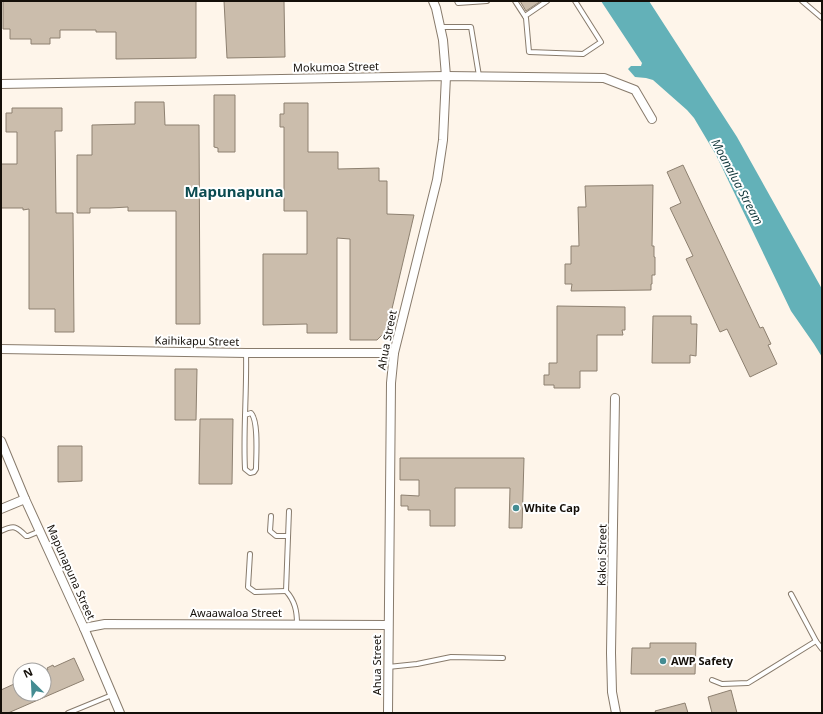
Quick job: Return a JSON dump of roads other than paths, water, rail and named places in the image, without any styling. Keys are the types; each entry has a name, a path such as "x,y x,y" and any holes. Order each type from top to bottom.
{"street":[{"name":"Ahua Street","path":"388,713 391,383 394,353 437,180 443,140 446,76 444,40 433,1"},
{"name":"Mokumoa Street","path":"1,84 446,76 604,78 635,90 652,119"},
{"name":"Kaihikapu Street","path":"1,349 246,353 394,353"},
{"name":"Kakoi Street","path":"615,398 611,653 612,692 616,713"},
{"name":"Mapunapuna Street","path":"1,441 25,499 84,628 120,713"},
{"path":"1,509 25,499"},
{"name":"Awaawaloa Street","path":"84,628 105,624 388,625"}],"lane":[{"path":"457,1 458,4 486,1"},
{"path":"515,1 526,18 529,52 582,54 601,42 575,1"},
{"path":"525,16 547,1"},
{"path":"802,1 822,18"},
{"path":"441,27 472,27 479,76"},
{"path":"245,415 251,413 254,416 255,427 256,469 254,472 250,473 245,469 244,440 245,415 247,387 246,353"},
{"path":"289,511 286,591 292,598 297,612 297,624"},
{"path":"271,516 270,531 276,536 288,536"},
{"path":"1,531 13,527 18,528 26,536 40,531"},
{"path":"250,554 248,587 255,592 286,591"},
{"path":"791,594 816,641 822,648"},
{"path":"712,680 722,684 748,683 816,641"},
{"path":"388,667 417,664 451,657 503,658"},
{"path":"68,713 112,695"}],"water":[{"name":"Moanalua Stream","path":"601,1 649,1 737,137 822,289 822,357 791,311 716,155 694,118 653,80 635,77 628,69 631,66 641,66 642,63"}],"place":[{"name":"White Cap","path":"516,508"},
{"name":"AWP Safety","path":"663,661"}],"district":[{"name":"Mapunapuna","path":"234,192"}]}
